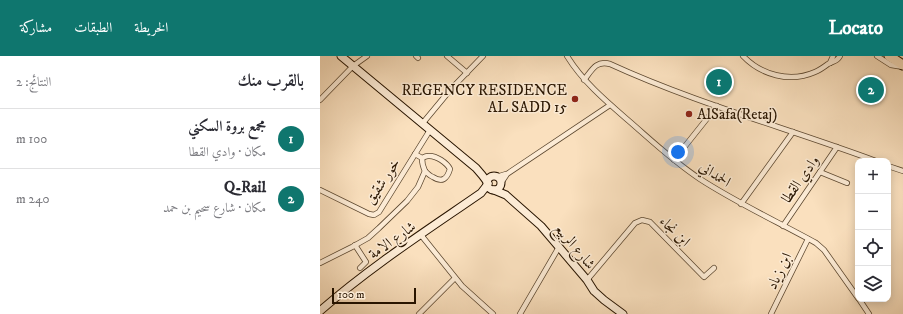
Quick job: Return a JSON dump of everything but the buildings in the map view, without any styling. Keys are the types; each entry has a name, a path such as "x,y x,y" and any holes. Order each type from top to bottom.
{"highway":[{"path":"889,56 903,66"}],"street":[{"name":"شارع الربيع","path":"341,56 494,183 541,226 587,280 594,291 623,314"},
{"path":"320,100 353,66 367,56"},
{"path":"447,56 467,73"},
{"path":"422,124 451,89 483,56"},
{"name":"الحمداني","path":"567,56 584,80 674,160 698,178 741,204 816,243 824,250 855,294"},
{"path":"743,56 761,70 774,75 787,77 808,75 830,63 837,61 840,56"},
{"path":"830,63 833,56"},
{"path":"877,56 891,65 903,66"},
{"name":"وادي القطا","path":"584,80 599,63 605,62 641,78 717,106 868,158"},
{"path":"494,183 610,104"},
{"path":"674,160 717,106"},
{"name":"خور شقيق","path":"320,190 374,215 378,212 430,130"},
{"path":"741,204 793,132"},
{"name":"وادي القطا","path":"783,226 837,147"},
{"path":"320,262 368,238 407,201 418,187 425,171 422,158 415,154"},
{"path":"422,158 434,156 447,164 450,170 448,175 443,180 434,178 425,171"},
{"path":"891,167 903,171"},
{"path":"820,172 847,183"},
{"name":"شارع الامة","path":"320,311 382,261 494,183"},
{"name":"ابن نجاء","path":"587,280 635,223 642,220 650,222 704,277 714,268"},
{"path":"421,234 469,294 493,314"},
{"name":"ابن زياد","path":"772,314 808,239"},
{"path":"355,245 366,262 360,268"},
{"path":"520,314 559,247"},
{"path":"419,314 455,278"},
{"name":"الحمداني","path":"861,302 869,314"}],"place":[{"name":"مجمع بروة السكني","path":"719,82"},
{"name":"Q-Rail","path":"871,90"},
{"name":"REGENCY RESIDENCE AL SADD 15","path":"575,99"},
{"name":"AlSafa(Retaj)","path":"689,114"}]}
